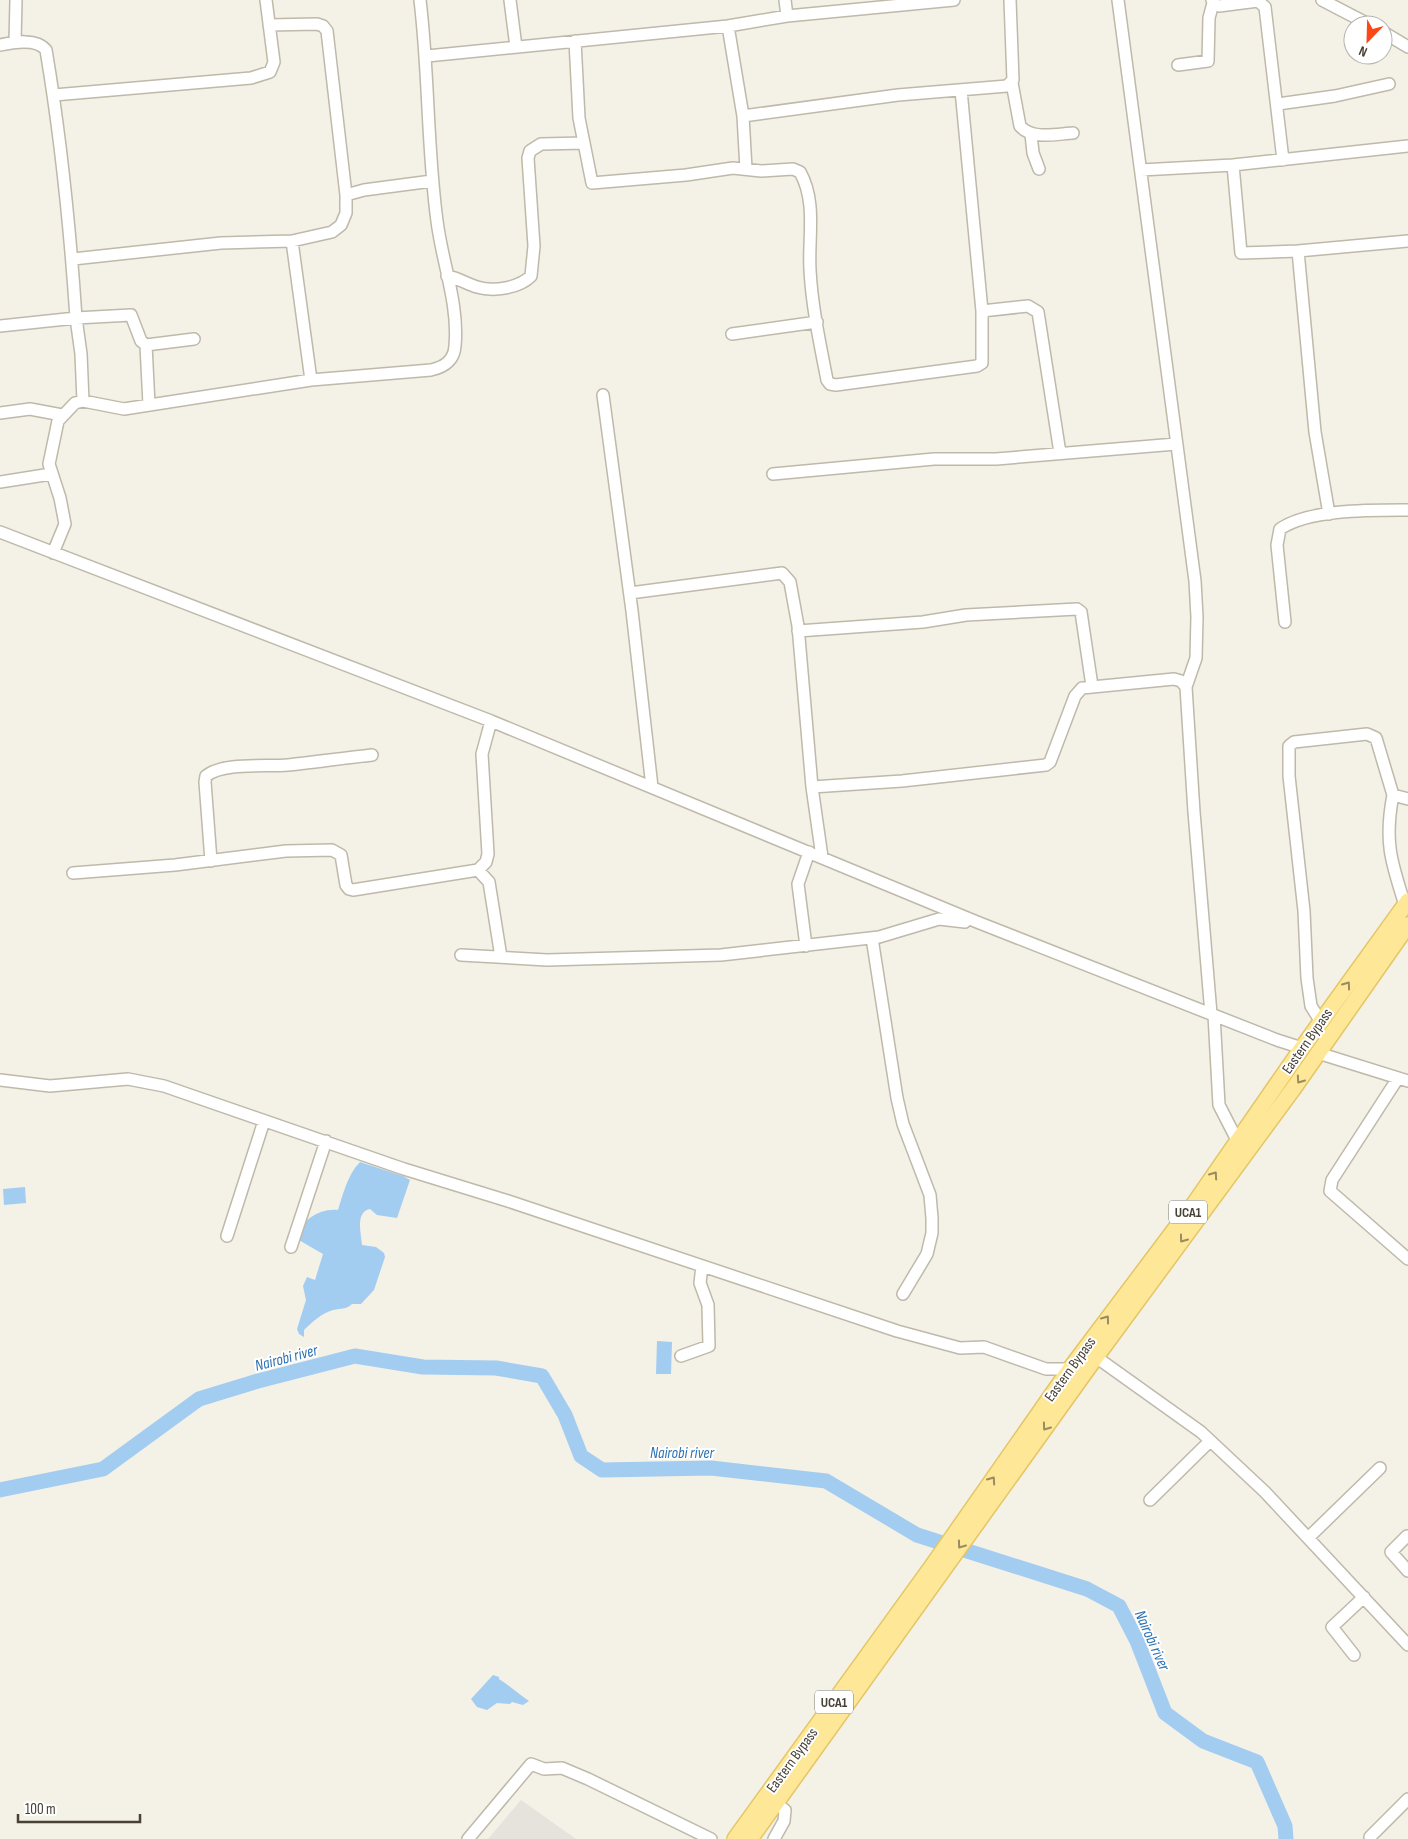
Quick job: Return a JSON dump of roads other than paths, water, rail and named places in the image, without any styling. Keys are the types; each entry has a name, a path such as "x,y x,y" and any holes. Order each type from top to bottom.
{"main road":[{"name":"Eastern Bypass","path":"750,1839 971,1520 1070,1369 1238,1142 1302,1048 1407,903"},
{"name":"Eastern Bypass","path":"971,1520 1096,1357 1318,1053 1408,925"},
{"name":"Eastern Bypass","path":"735,1839 938,1568"}],"street":[{"path":"15,42 16,0"},
{"path":"54,95 251,78 270,72 274,62 266,0"},
{"path":"52,553 64,524 60,498 49,464 58,421 75,403 83,401 124,409 312,380 431,370 443,367 453,356 456,347 455,320 437,223 432,181 427,56 420,0"},
{"path":"510,0 516,47"},
{"path":"785,0 787,16"},
{"path":"427,56 728,26 787,16 949,0"},
{"path":"1010,0 1014,80 1012,83 1020,126 1031,134 1073,133"},
{"path":"1118,0 1195,581 1197,617 1196,658 1186,687 1194,812 1220,1105 1238,1142"},
{"path":"1322,0 1351,15"},
{"path":"1178,65 1208,61 1209,18 1213,1 1219,6 1258,1 1263,3 1278,104 1283,160"},
{"path":"73,259 221,243 292,241 338,230 346,213 346,195 327,31 323,26 317,24 269,25"},
{"path":"728,26 743,116 746,169"},
{"path":"1393,38 1408,48"},
{"path":"575,41 579,118 592,183 597,184 733,168 793,169 800,172 808,193 811,230 810,269 817,322 827,380 830,384 836,385 978,366 983,359 982,311 961,90"},
{"path":"0,45 15,42 38,43 46,50 54,95 73,259 83,401"},
{"path":"743,116 898,94 961,90 1012,83"},
{"path":"1278,104 1335,96 1389,84"},
{"path":"1031,134 1033,153 1039,169"},
{"path":"447,276 478,288 493,289 509,287 532,276 534,246 528,158 530,152 541,144 584,143"},
{"path":"1141,170 1233,165 1408,146"},
{"path":"1233,165 1241,253 1298,251 1408,241"},
{"path":"346,195 364,190 432,181"},
{"path":"292,241 312,380"},
{"path":"1298,251 1316,432 1328,514"},
{"path":"982,311 1028,306 1038,312 1060,453"},
{"path":"0,326 76,318 131,315 141,341 146,346 149,405"},
{"path":"732,334 817,322"},
{"path":"146,346 194,338"},
{"path":"603,395 630,593 652,787"},
{"path":"0,412 30,409 62,415"},
{"path":"773,474 934,459 996,459 1176,444"},
{"path":"0,482 51,474"},
{"path":"1284,622 1277,536 1280,529 1287,524 1328,514 1408,510"},
{"path":"0,532 491,721 977,922 1302,1048"},
{"path":"630,593 782,574 790,582 798,631 812,787 822,857"},
{"path":"798,631 923,622 966,615 1077,609 1081,612 1092,686"},
{"path":"812,787 902,781 1046,765 1050,762 1074,696 1082,688 1174,679 1181,681 1186,687"},
{"path":"73,873 210,861 286,851 332,850 341,855 346,885 353,890 478,870 486,862 488,854 482,754 491,721"},
{"path":"1321,1022 1311,1006 1307,978 1304,911 1290,776 1289,746 1294,742 1367,734 1376,738 1393,795 1388,821 1390,859 1407,903"},
{"path":"210,861 205,782 206,776 210,772 241,766 286,765 372,755"},
{"path":"1393,795 1408,799"},
{"path":"806,946 798,884 809,852"},
{"path":"478,870 489,882 501,957"},
{"path":"461,955 627,959 721,955 892,935 939,919 977,922"},
{"path":"872,938 897,1098 903,1124 930,1195 932,1233 927,1254 903,1294"},
{"path":"1318,1053 1403,1080 1332,1180 1330,1191 1408,1259"},
{"path":"0,1080 50,1086 128,1079 148,1082 404,1169 508,1201 942,1344 960,1348 984,1347 1046,1369 1070,1369"},
{"path":"227,1236 264,1121"},
{"path":"291,1247 326,1141"},
{"path":"681,1356 705,1348 710,1340 708,1305 700,1283 702,1266"},
{"path":"1096,1357 1145,1391 1210,1441 1265,1492 1408,1645"},
{"path":"1150,1500 1210,1441"},
{"path":"1308,1538 1380,1468"},
{"path":"1407,1536 1391,1552 1408,1571"},
{"path":"1354,1655 1332,1627 1364,1597"},
{"path":"468,1839 531,1764 544,1769 562,1768 711,1839"},
{"path":"1370,1837 1408,1799"},
{"path":"774,1839 784,1821 785,1810 775,1804"}],"water":[{"path":"360,1162 410,1180 397,1218 377,1215 370,1209 362,1214 360,1229 362,1245 376,1247 384,1253 385,1257 374,1290 361,1304 352,1304 345,1308 329,1311 321,1316 304,1330 304,1337 299,1334 297,1329 306,1300 303,1286 307,1277 315,1280 323,1254 297,1239 299,1232 307,1221 318,1213 338,1210 349,1178"},
{"path":"25,1187 26,1203 4,1205 3,1189"},
{"path":"657,1341 672,1342 671,1374 656,1374"},
{"path":"493,1675 499,1677 499,1679 529,1701 523,1705 512,1702 510,1704 497,1703 487,1710 477,1707 471,1699"}],"waterway":[{"name":"Nairobi river","path":"0,1490 103,1469 199,1399 258,1381 355,1356 423,1367 496,1368 542,1376 565,1415 581,1456 602,1470 711,1468 826,1481 917,1535 1087,1589 1119,1606 1137,1641 1165,1713 1203,1741 1257,1762 1285,1826 1286,1839"}]}
